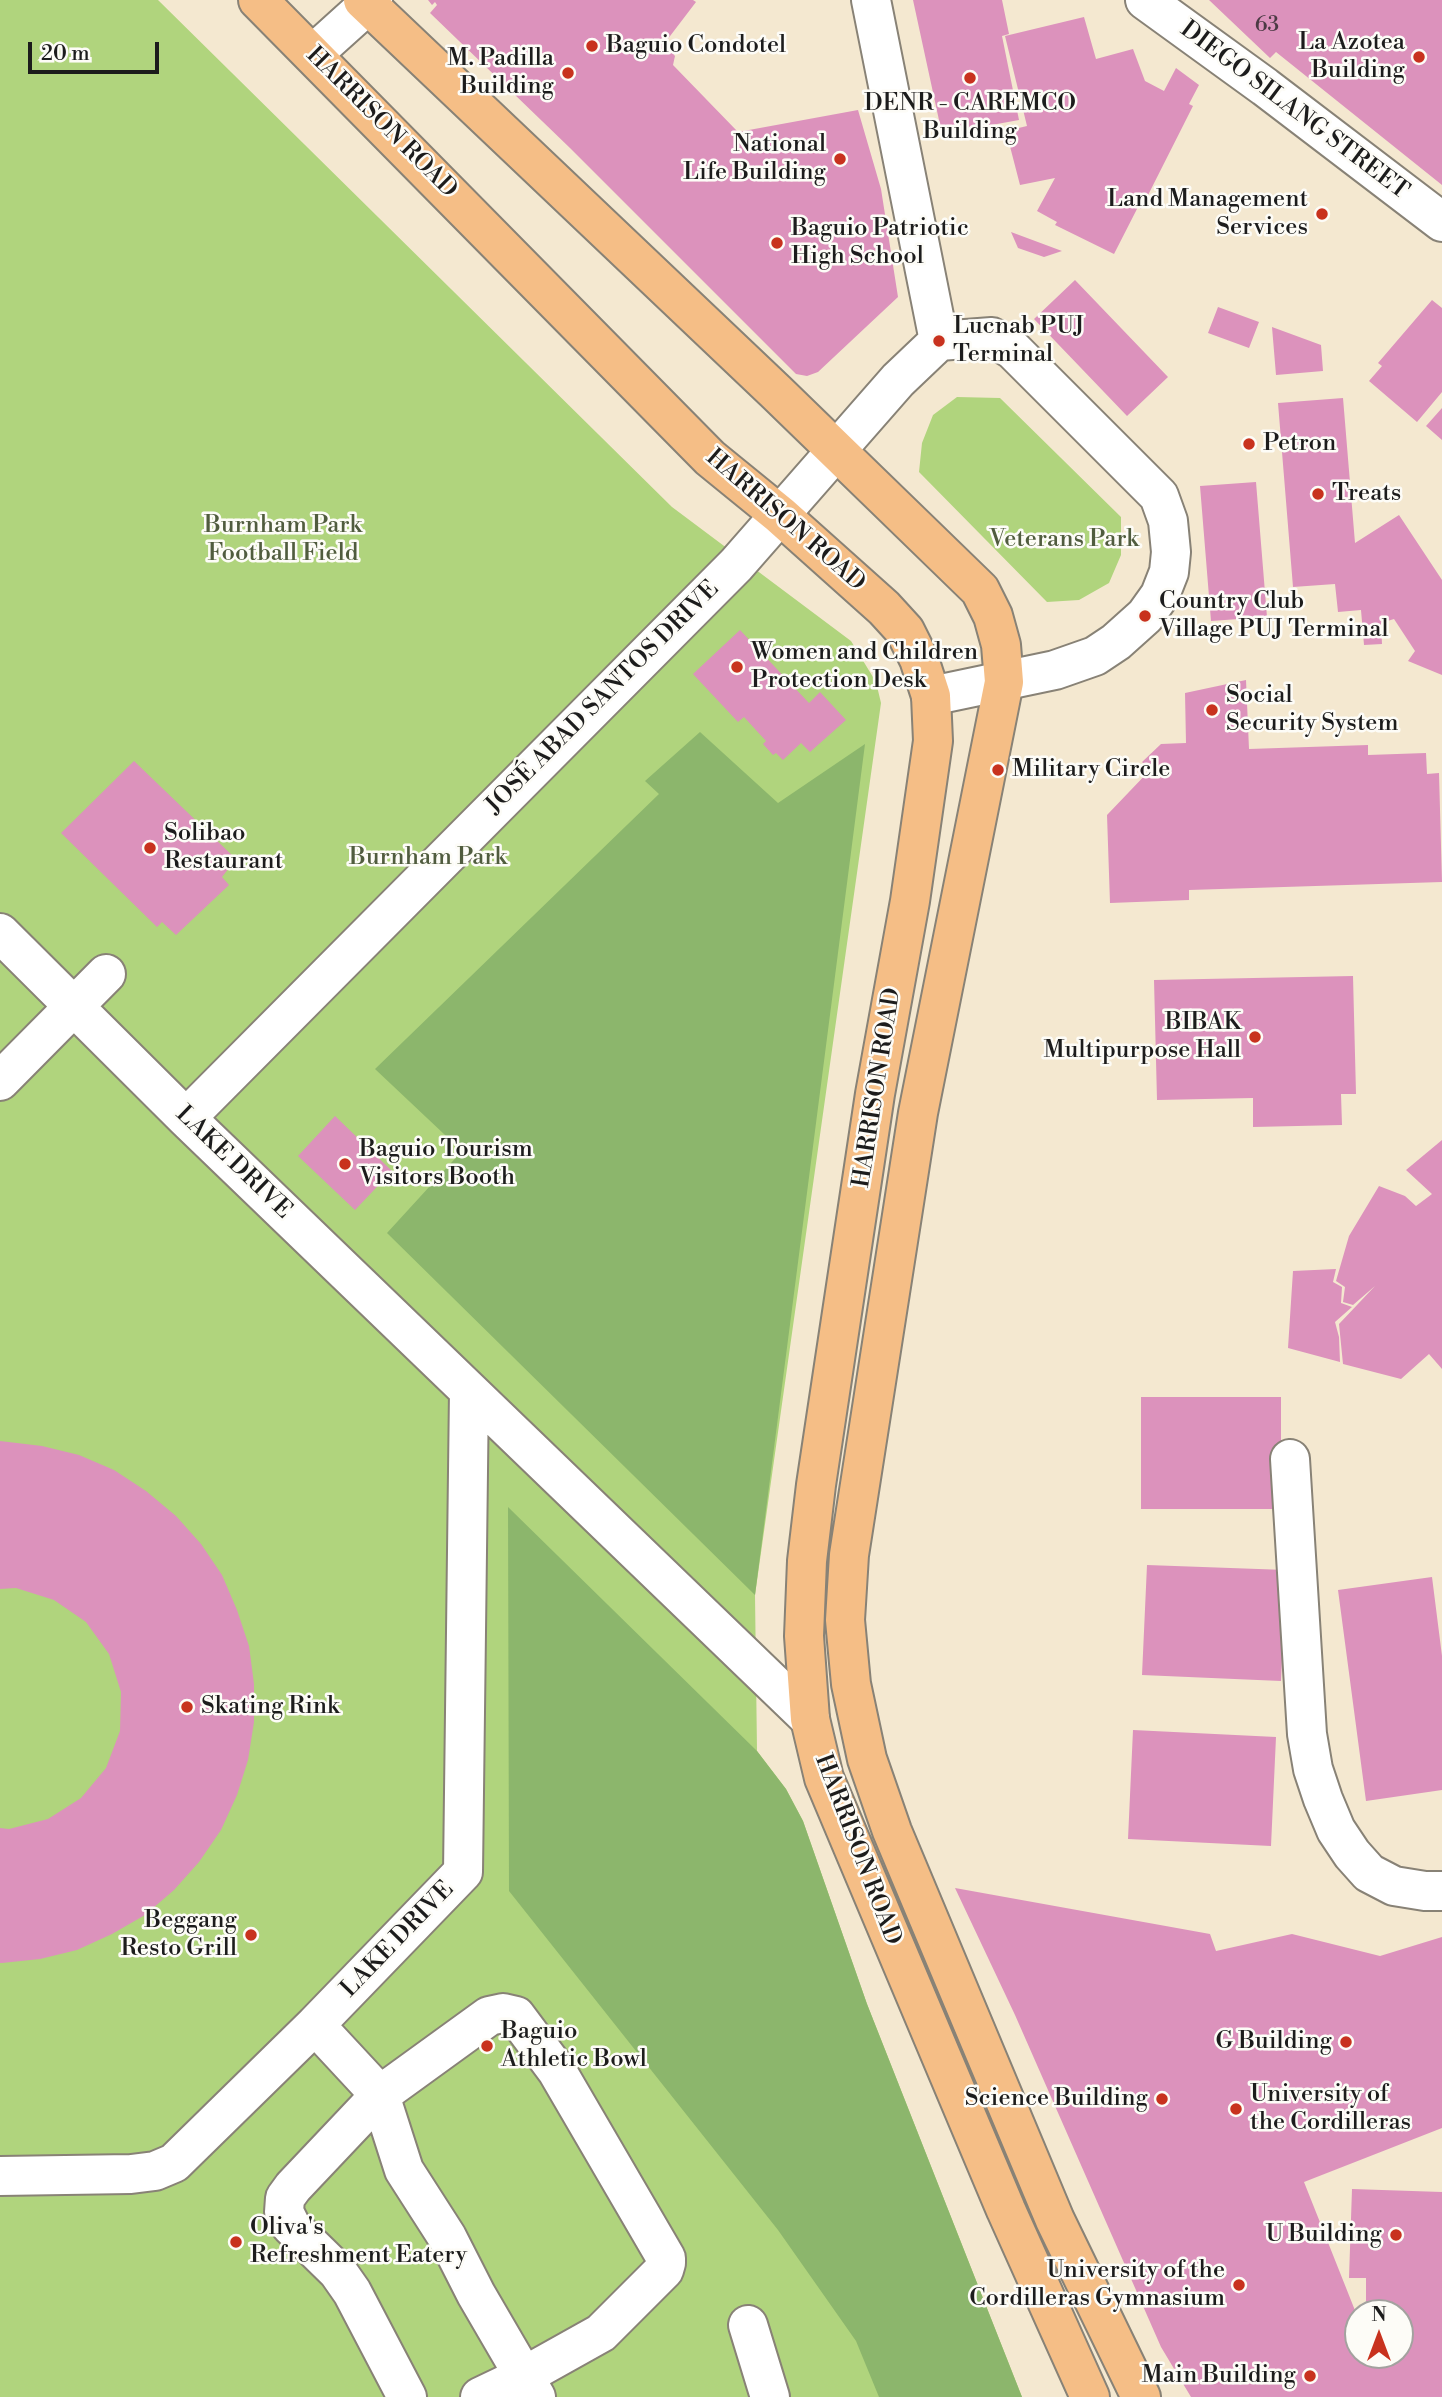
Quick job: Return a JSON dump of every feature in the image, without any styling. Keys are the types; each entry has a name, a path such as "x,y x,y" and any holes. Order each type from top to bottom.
{"highway":[{"name":"HARRISON ROAD","path":"258,0 710,458 780,515 884,608 905,631 919,659 931,696 932,754 910,901 873,1107 810,1536 804,1636 810,1719 824,1778 1000,2198 1090,2397"},
{"name":"HARRISON ROAD","path":"368,2 980,590 993,616 1002,645 1004,682 918,1113 851,1541 845,1619 851,1684 867,1759 892,1831 1055,2220 1141,2397"}],"street":[{"path":"872,0 939,341 992,337 1013,350 1159,496 1168,521 1171,552 1169,572 1160,595 1145,616 1116,642 1095,656 1055,670 931,696"},
{"name":"DIEGO SILANG STREET","path":"1145,0 1265,87 1442,222"},
{"path":"313,54 368,2"},
{"name":"JOSÉ ABAD SANTOS DRIVE","path":"186,1118 736,565 898,380 939,341"},
{"name":"LAKE DRIVE","path":"0,933 64,1017 186,1118 810,1719"},
{"path":"0,1081 106,974"},
{"name":"LAKE DRIVE","path":"0,2176 131,2174 155,2171 174,2163 315,2025 463,1872 469,1391"},
{"path":"1290,1459 1307,1734 1313,1769 1323,1799 1341,1838 1369,1873 1394,1886 1442,1891"},
{"path":"407,2397 352,2292 338,2272 291,2226 284,2212 285,2198 293,2186 380,2095 489,2016 503,2013 516,2016 557,2071 666,2259 664,2270 601,2333 530,2387 480,2397"},
{"path":"315,2025 380,2095 404,2170 447,2237 476,2294 530,2387"},
{"path":"748,2325 770,2397"}],"green space":[{"name":"Burnham Park","path":"0,0 158,0 672,507 851,641 876,682 881,703 755,1595 757,1751 786,1789 803,1821 867,2004 1022,2397 0,2397"},
{"name":"Veterans Park","path":"957,397 1000,398 1121,517 1121,555 1109,583 1079,600 1047,602 919,472 922,443 933,415"},
{"path":"700,732 778,803 865,744 755,1595 387,1233 462,1151 375,1069 659,794 645,781"},
{"path":"508,1507 757,1751 786,1789 803,1821 867,2004 1022,2397 879,2397 856,2341 778,2230 509,1891"}],"building":[{"name":"Baguio Patriotic High School","path":"428,0 693,0 696,2 664,44 675,56 673,65 738,132 858,110 881,189 898,297 818,372 807,376 796,374 570,148 430,13 437,5 435,2 432,5"},
{"name":"DENR - CAREMCO Building","path":"913,0 1002,0 1009,34 1002,36 1019,120 942,134"},
{"path":"1209,0 1442,0 1442,185 1276,52 1270,58"},
{"path":"1084,17 1096,59 1133,49 1145,81 1164,91 1176,68 1199,85 1189,104 1193,106 1141,209 1138,207 1114,254 1055,225 1057,222 1037,211 1055,178 1020,185 1006,131 1027,126 1005,36"},
{"path":"1011,232 1062,251 1044,257 1018,248"},
{"path":"1075,280 1168,377 1127,416 1034,319"},
{"path":"1432,300 1442,308 1442,392 1417,422 1369,381 1382,366 1378,363"},
{"path":"1218,307 1259,322 1249,348 1208,333"},
{"path":"1272,327 1321,345 1323,371 1276,375"},
{"path":"1343,398 1355,543 1399,515 1442,580 1442,675 1408,661 1415,651 1394,619 1381,623 1382,644 1364,645 1361,610 1338,612 1335,584 1293,587 1278,403"},
{"path":"1442,408 1442,440 1426,426"},
{"path":"1256,482 1267,617 1211,621 1200,486"},
{"path":"740,630 809,703 820,692 846,720 810,752 801,743 783,760 776,753 773,755 763,744 766,741 744,717 738,722 693,674"},
{"path":"1246,680 1249,749 1368,745 1368,755 1426,753 1427,774 1439,773 1442,882 1189,890 1189,900 1110,903 1107,815 1150,770 1142,762 1161,744 1186,743 1185,693"},
{"name":"Solibao Restaurant","path":"134,761 236,859 222,877 229,885 176,935 162,922 157,927 61,833"},
{"name":"BIBAK Multipurpose Hall","path":"1353,976 1356,1094 1341,1094 1342,1125 1253,1127 1253,1098 1157,1100 1154,980"},
{"name":"Baguio Tourism Visitors Booth","path":"335,1116 392,1171 355,1210 298,1156"},
{"path":"1442,1140 1442,1369 1429,1354 1401,1379 1343,1364 1339,1324 1375,1286 1353,1305 1343,1302 1345,1287 1336,1281 1349,1236 1379,1186 1405,1196 1416,1206 1432,1194 1406,1170"},
{"path":"1336,1269 1333,1282 1342,1287 1341,1303 1352,1307 1335,1322 1339,1337 1340,1362 1288,1348 1293,1271"},
{"path":"1141,1397 1281,1397 1281,1509 1141,1509"},
{"name":"Skating Rink","path":"0,1441 42,1446 79,1455 114,1470 146,1491 176,1516 201,1544 222,1575 249,1646 254,1684 254,1722 248,1760 237,1795 221,1830 199,1862 174,1890 145,1915 77,1950 40,1959 2,1963 0,1828 9,1829 48,1819 81,1798 106,1768 120,1731 121,1692 109,1654 86,1622 54,1600 16,1588 0,1589"},
{"path":"1147,1565 1286,1570 1281,1681 1142,1675"},
{"path":"1432,1577 1442,1656 1442,1790 1366,1801 1338,1590"},
{"path":"1133,1730 1276,1737 1271,1846 1128,1839"},
{"name":"University of the Cordilleras","path":"955,1888 1210,1934 1216,1951 1292,1934 1380,1956 1442,1937 1442,2128 1304,2182 1350,2299 1344,2299 1344,2369 1414,2369 1414,2299 1366,2299 1366,2278 1349,2278 1352,2189 1442,2192 1442,2397 1191,2397 1161,2347 1015,2015"}],"place":[{"name":"Baguio Condotel","path":"592,46"},
{"name":"La Azotea Building","path":"1419,57"},
{"name":"M. Padilla Building","path":"568,73"},
{"name":"DENR - CAREMCO Building","path":"970,78"},
{"name":"National Life Building","path":"840,159"},
{"name":"Land Management Services","path":"1322,214"},
{"name":"Baguio Patriotic High School","path":"777,243"},
{"name":"Lucnab PUJ Terminal","path":"939,341"},
{"name":"Petron","path":"1249,444"},
{"name":"Treats","path":"1318,494"},
{"name":"Country Club Village PUJ Terminal","path":"1145,616"},
{"name":"Women and Children Protection Desk","path":"737,667"},
{"name":"Social Security System","path":"1212,710"},
{"name":"Military Circle","path":"998,770"},
{"name":"Solibao Restaurant","path":"150,848"},
{"name":"BIBAK Multipurpose Hall","path":"1255,1037"},
{"name":"Baguio Tourism Visitors Booth","path":"345,1164"},
{"name":"Skating Rink","path":"187,1707"},
{"name":"Beggang Resto Grill","path":"251,1935"},
{"name":"G Building","path":"1346,2042"},
{"name":"Baguio Athletic Bowl","path":"487,2046"},
{"name":"Science Building","path":"1162,2099"},
{"name":"University of the Cordilleras","path":"1236,2109"},
{"name":"U Building","path":"1396,2235"},
{"name":"Oliva's Refreshment Eatery","path":"236,2242"},
{"name":"University of the Cordilleras Gymnasium","path":"1239,2285"},
{"name":"Main Building","path":"1310,2376"}],"park label":[{"name":"Burnham Park Football Field","path":"283,540"}]}
